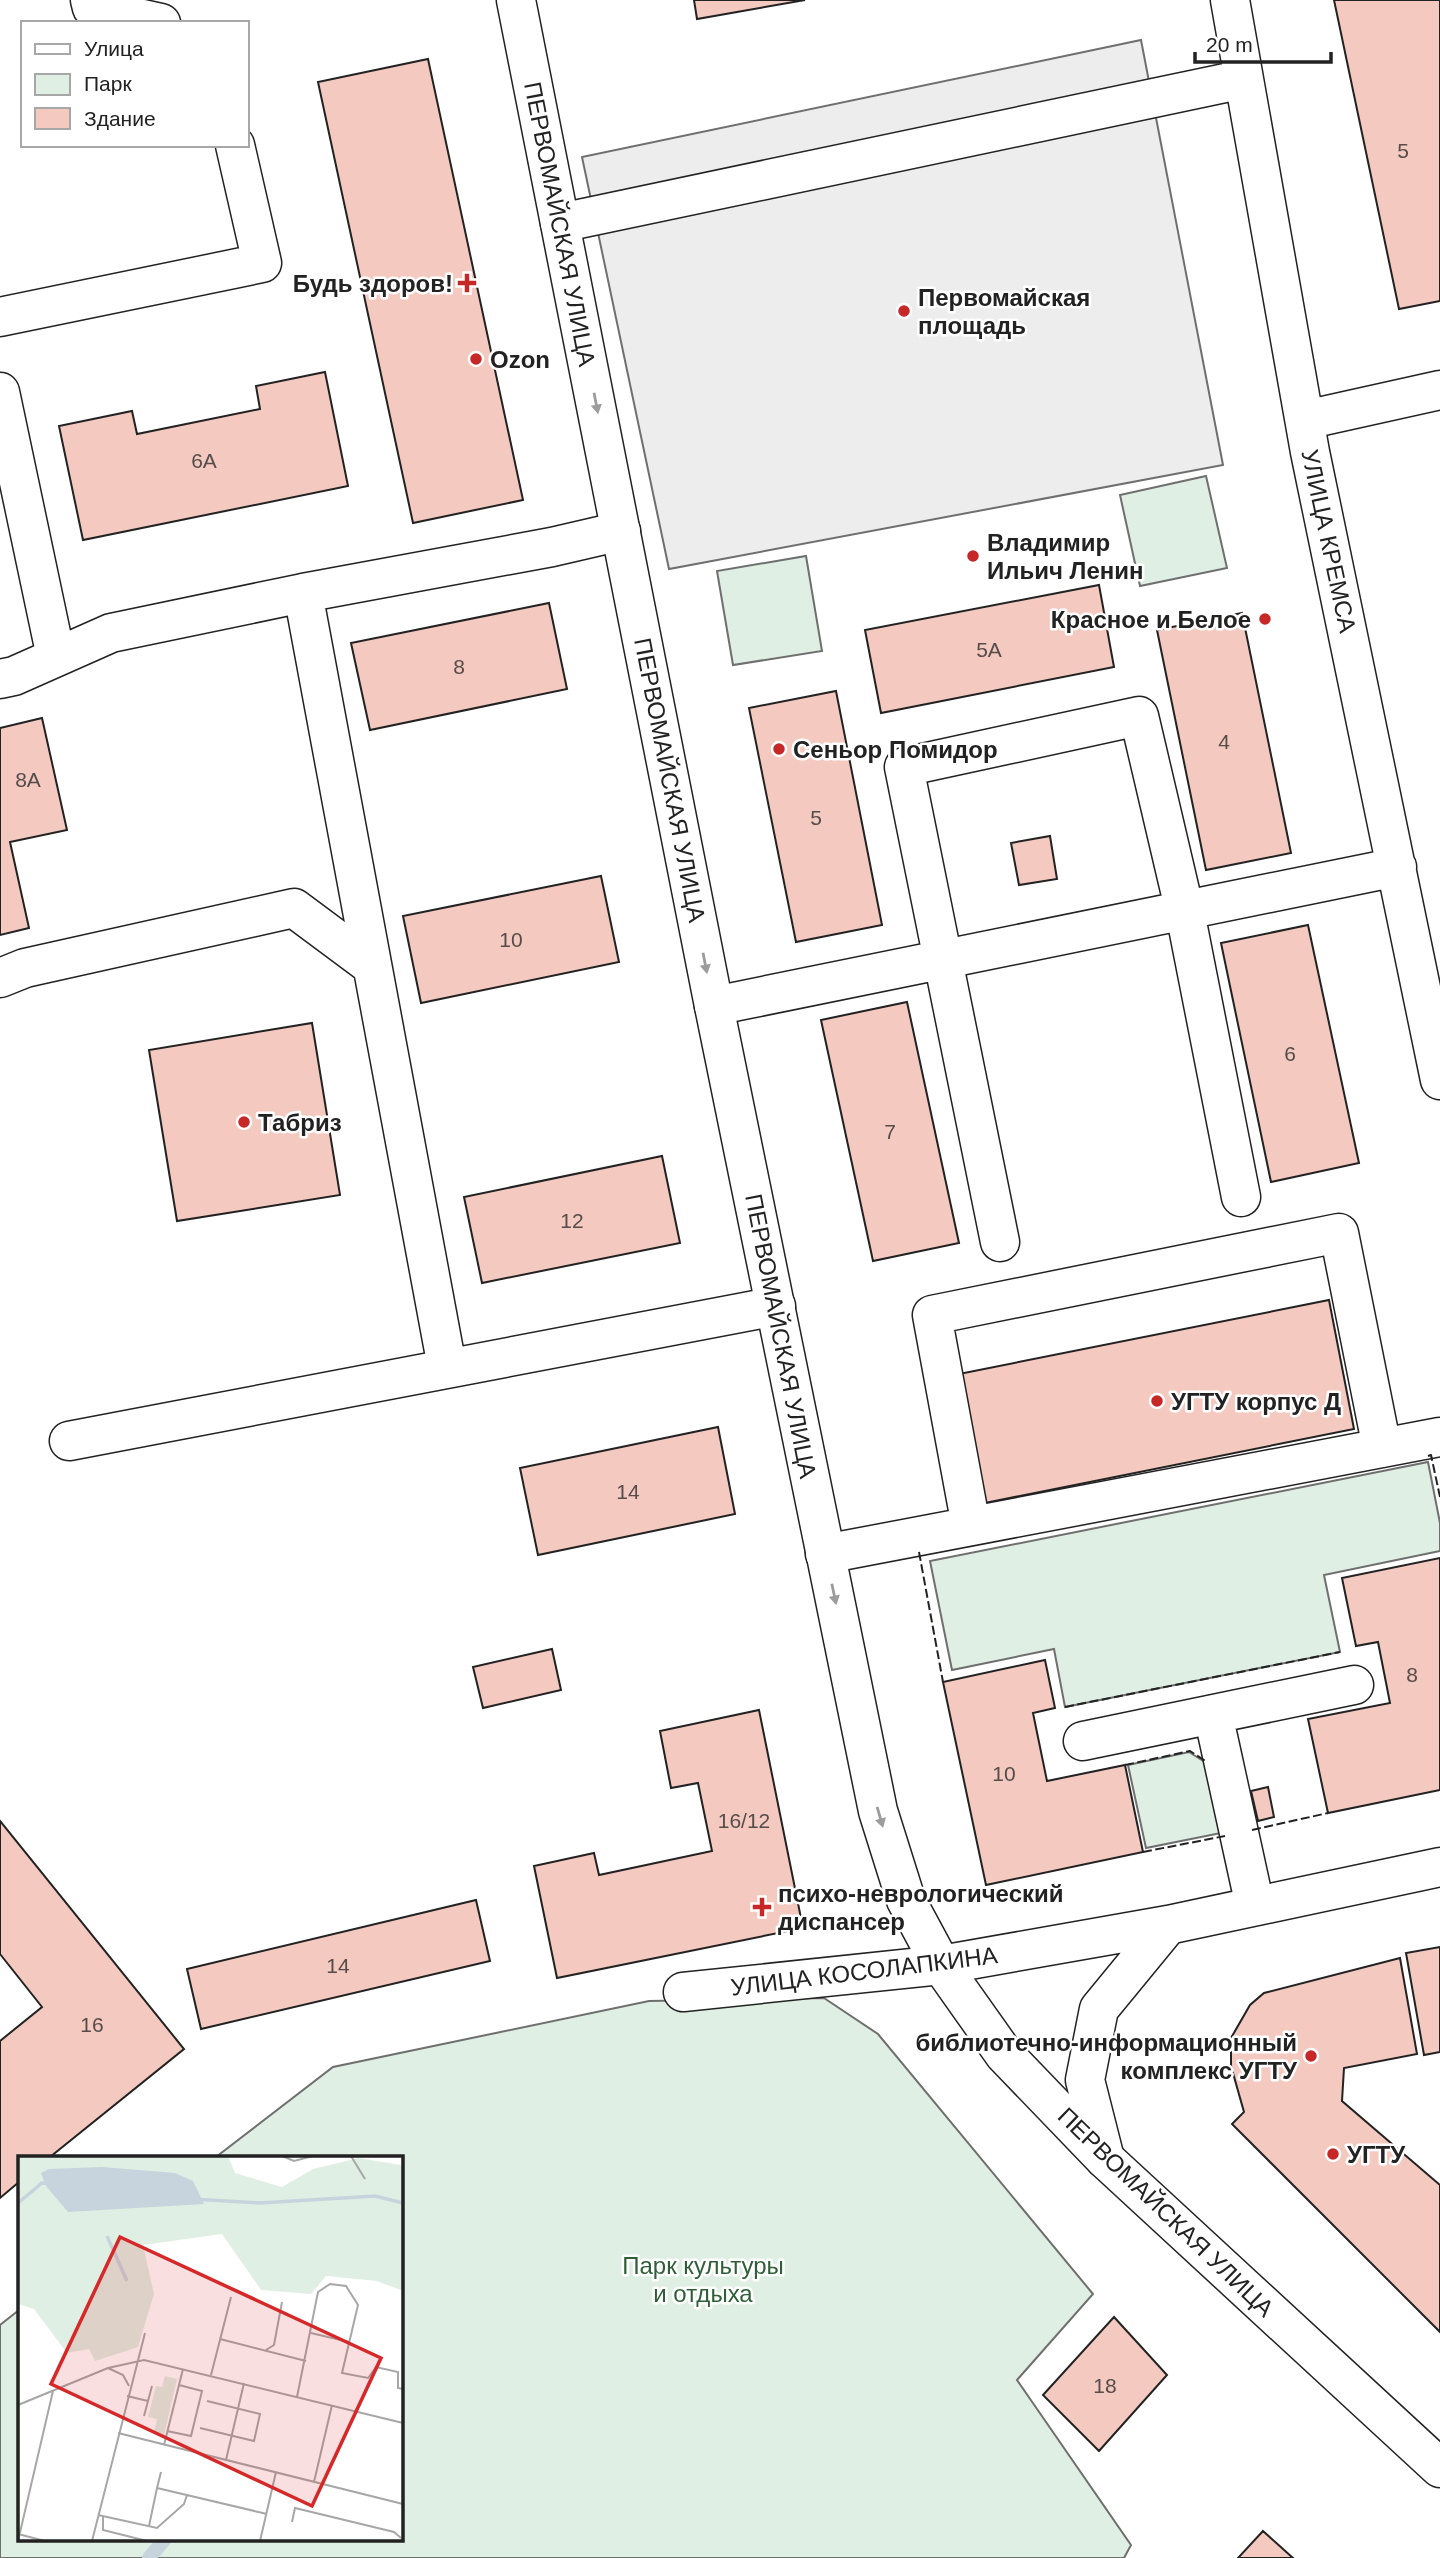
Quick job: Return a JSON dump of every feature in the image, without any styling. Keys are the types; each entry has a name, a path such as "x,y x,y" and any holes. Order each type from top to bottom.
{"street":[{"path":"90,0 92,8 151,21"},
{"name":"ПЕРВОМАЙСКАЯ УЛИЦА","path":"516,0 825,1554 878,1811 906,1899 941,1965 1004,2054 1105,2159 1440,2468"},
{"name":"УЛИЦА КРЕМСА","path":"1230,0 1306,420 1440,1080"},
{"path":"560,223 1244,79"},
{"path":"0,317 262,263 235,147"},
{"path":"1306,420 1440,390"},
{"path":"0,392 56,657"},
{"path":"0,679 14,676 110,633 303,593 552,547 621,531"},
{"path":"303,593 447,1367"},
{"path":"1000,1241 904,766 1139,716 1185,912 1241,1197"},
{"path":"714,1006 1398,867"},
{"path":"0,978 25,968 294,908 372,966"},
{"path":"971,1526 932,1315 1339,1233 1382,1448"},
{"path":"69,1440 775,1306"},
{"path":"825,1554 1440,1437"},
{"path":"1083,1741 1353,1685"},
{"path":"1213,1714 1255,1906"},
{"name":"УЛИЦА КОСОЛАПКИНА","path":"683,1992 941,1965 1168,1925 1440,1867"},
{"path":"1105,2159 1084,2080 1099,2010 1168,1925"}],"green space":[{"path":"1206,476 1227,568 1140,586 1120,495"},
{"path":"806,556 822,651 733,665 717,571"},
{"path":"1428,1462 1440,1523 1440,1551 1324,1575 1340,1652 1065,1707 1054,1649 952,1670 930,1561"},
{"path":"1189,1752 1208,1764 1221,1833 1146,1848 1128,1765"},
{"name":"Парк культуры и отдыха","path":"824,1998 878,2034 1093,2294 1017,2380 1131,2545 1124,2558 0,2558 0,2325 18,2311 18,2540 402,2540 402,2156 217,2156 333,2067 649,2001"}],"shaded area":[{"name":"Первомайская площадь","path":"1141,40 1223,465 669,569 582,157"}],"building":[{"path":"694,0 805,0 697,19"},
{"path":"1334,0 1440,0 1440,301 1399,309"},
{"path":"428,59 523,500 413,523 318,82"},
{"path":"325,372 348,486 83,540 59,426 132,411 137,434 260,409 256,386"},
{"path":"1099,585 1114,667 881,713 865,630"},
{"path":"549,603 567,689 370,730 351,643"},
{"path":"1242,613 1291,853 1206,870 1157,630"},
{"path":"836,691 882,925 796,942 749,708"},
{"path":"42,718 67,830 10,842 29,928 0,935 0,728"},
{"path":"1050,836 1057,879 1019,885 1011,843"},
{"path":"601,876 619,962 421,1003 403,916"},
{"path":"1308,925 1359,1163 1271,1182 1221,943"},
{"path":"907,1002 959,1243 873,1261 821,1020"},
{"name":"Табриз","path":"312,1023 340,1195 177,1221 149,1050"},
{"path":"662,1156 680,1243 482,1283 464,1197"},
{"name":"УГТУ корпус Д","path":"1329,1300 1354,1429 985,1503 959,1374"},
{"path":"718,1427 735,1514 538,1555 520,1468"},
{"path":"1440,1558 1440,1790 1328,1813 1308,1719 1390,1703 1378,1642 1356,1646 1342,1578"},
{"path":"552,1649 561,1690 483,1708 473,1667"},
{"path":"1045,1660 1055,1708 1033,1713 1047,1781 1125,1765 1143,1852 986,1885 943,1682"},
{"path":"759,1710 803,1928 557,1978 534,1866 594,1853 599,1875 712,1851 698,1783 671,1788 660,1731"},
{"path":"1268,1787 1274,1817 1258,1821 1251,1791"},
{"path":"0,1821 184,2049 51,2156 18,2156 18,2183 0,2198 0,2041 42,2007 0,1954"},
{"path":"476,1900 490,1961 201,2029 187,1969"},
{"path":"1440,1947 1440,2052 1424,2055 1406,1953"},
{"name":"УГТУ","path":"1400,1958 1417,2054 1344,2068 1342,2101 1440,2185 1440,2332 1232,2124 1244,2112 1231,2066 1231,2038 1250,2005 1264,1993"},
{"path":"1114,2317 1167,2375 1099,2451 1043,2395"},
{"path":"1263,2531 1293,2558 1238,2558"}],"waterway":[{"path":"149,2558 164,2540"}],"fence":[{"path":"1428,1456 1431,1455 1440,1497"},
{"path":"919,1552 943,1682"},
{"path":"1065,1707 1340,1652"},
{"path":"1125,1765 1190,1751 1207,1762"},
{"path":"1252,1830 1328,1813"},
{"path":"1143,1852 1225,1836"}],"place":[{"name":"Будь здоров!","path":"467,283"},
{"name":"Первомайская площадь","path":"904,311"},
{"name":"Ozon","path":"476,359"},
{"name":"Владимир Ильич Ленин","path":"973,556"},
{"name":"Красное и Белое","path":"1265,619"},
{"name":"Сеньор Помидор","path":"779,749"},
{"name":"Табриз","path":"244,1122"},
{"name":"УГТУ корпус Д","path":"1157,1401"},
{"name":"психо-неврологический диспансер","path":"762,1907"},
{"name":"библиотечно-информационный комплекс УГТУ","path":"1311,2056"},
{"name":"УГТУ","path":"1333,2154"}]}
